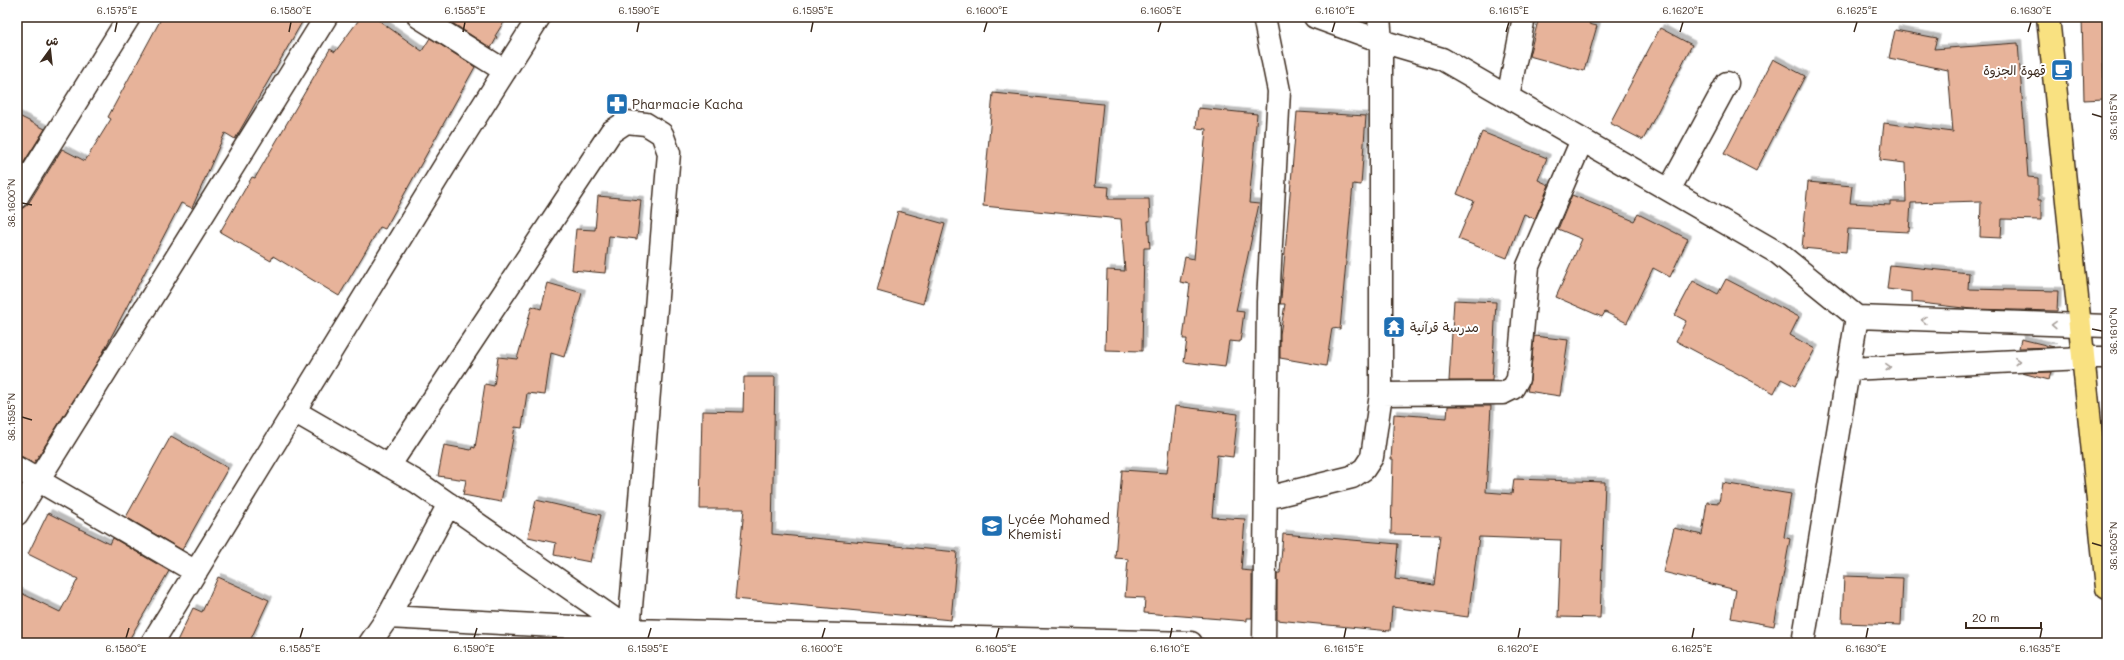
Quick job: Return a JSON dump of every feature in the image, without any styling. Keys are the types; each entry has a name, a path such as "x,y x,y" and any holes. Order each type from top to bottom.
{"main road":[{"path":"2048,17 2107,588"}],"street":[{"path":"17,197 129,17"},
{"path":"17,514 326,17"},
{"path":"419,17 505,71"},
{"path":"152,643 444,167 539,17"},
{"path":"1264,17 1279,91 1268,302 1264,643"},
{"path":"1315,17 1381,41 1442,59 1778,253 1857,317 2107,326"},
{"path":"1266,498 1352,477 1364,469 1372,457 1381,394 1381,41 1378,17"},
{"path":"1508,97 1524,17"},
{"path":"1669,190 1727,83"},
{"path":"389,466 611,132 626,122 646,124 662,134 669,154 629,636"},
{"path":"1381,394 1504,393 1513,388 1518,379 1528,266 1582,140"},
{"path":"1803,643 1857,317"},
{"path":"1849,369 2107,358"},
{"path":"294,411 418,482 629,636"},
{"path":"17,468 196,572"},
{"path":"370,643 388,617 448,504"},
{"path":"388,617 629,636 1191,643"}],"building":[{"path":"162,17 305,17 235,139 225,133 192,208 181,203 100,358 34,463 17,454 17,209 23,208 28,204 62,149 85,161 111,119 108,117"},
{"path":"361,17 374,17 422,51 430,38 475,67 385,229 380,227 339,296 273,256 271,261 220,232 252,177 255,178 330,49 335,52"},
{"path":"443,17 507,17 495,36 497,37 491,48"},
{"path":"1539,17 1591,17 1589,24 1597,26 1584,71 1529,56"},
{"path":"2082,17 2107,17 2107,48 2103,48 2104,99 2084,100"},
{"path":"1660,28 1692,45 1643,140 1610,123"},
{"path":"1895,30 1937,38 1934,49 2018,43 2028,177 2038,178 2038,200 2041,200 2041,220 2002,219 2001,238 1980,237 1981,201 1911,203 1909,232 1848,229 1846,252 1802,248 1808,182 1852,186 1850,203 1890,205 1890,202 1906,202 1905,163 1880,160 1884,123 1953,132 1948,70 1889,58"},
{"path":"1773,59 1805,76 1756,171 1724,154"},
{"path":"993,93 1103,104 1095,186 1109,187 1108,199 1149,199 1150,221 1148,221 1150,248 1144,248 1142,351 1105,350 1107,270 1125,271 1121,219 983,206"},
{"path":"1198,108 1257,114 1249,203 1259,204 1236,311 1244,312 1240,342 1229,341 1225,367 1184,362 1187,339 1183,339 1190,284 1180,282 1185,257 1194,259 1206,129 1196,128"},
{"path":"1297,112 1366,116 1361,185 1353,184 1340,329 1332,328 1326,366 1280,358 1280,334 1285,304 1280,304"},
{"path":"17,115 45,129 17,173"},
{"path":"1482,132 1547,158 1538,180 1549,185 1535,219 1524,214 1507,258 1458,239 1474,201 1457,194"},
{"path":"1572,195 1634,221 1638,214 1688,239 1670,277 1653,268 1627,323 1605,312 1602,317 1556,297 1582,239 1558,229"},
{"path":"598,196 641,200 637,239 609,236 605,273 572,270 576,229 595,230"},
{"path":"898,211 945,224 923,304 877,291"},
{"path":"1890,265 1969,273 1968,289 2058,291 2057,311 1972,309 1912,302 1912,292 1887,289"},
{"path":"1726,279 1799,317 1790,335 1815,349 1795,386 1781,379 1774,393 1676,341 1686,321 1675,315 1693,281 1718,294"},
{"path":"548,283 582,293 564,357 551,353 545,395 527,393 522,428 515,427 501,502 463,495 466,480 438,476 444,445 471,450 472,447 475,448 485,384 494,386 498,357 517,359 532,306 541,309"},
{"path":"1454,300 1496,302 1492,381 1449,381"},
{"path":"1534,336 1568,340 1560,396 1527,391 1530,380"},
{"path":"2021,339 2054,347 2019,348"},
{"path":"2051,372 2049,380 2022,373"},
{"path":"744,377 775,377 772,534 957,552 951,620 735,599 744,509 700,509 702,411 743,412"},
{"path":"1175,406 1238,414 1233,457 1217,455 1212,517 1245,519 1241,570 1252,571 1252,618 1247,618 1247,621 1144,613 1145,598 1125,597 1128,559 1115,558 1122,470 1167,473"},
{"path":"1448,406 1491,406 1486,492 1512,494 1514,479 1605,482 1600,618 1558,617 1561,540 1479,537 1468,617 1392,607 1390,631 1277,620 1277,573 1280,573 1283,534 1398,544 1395,579 1434,585 1440,535 1391,534 1393,459 1391,459 1394,414 1447,418"},
{"path":"171,436 228,468 182,550 126,517"},
{"path":"1722,483 1791,494 1784,537 1790,539 1774,626 1731,618 1736,590 1663,572 1674,528 1702,535 1707,502 1719,503"},
{"path":"536,500 601,515 590,562 554,555 556,543 528,537"},
{"path":"48,513 110,544 113,538 169,571 127,643 17,643 17,591 60,612 78,579 28,554"},
{"path":"1844,576 1903,578 1901,625 1842,623"},
{"path":"218,577 269,600 249,643 176,643 193,608 202,612"}],"place":[{"name":"قهوة الجزوة","path":"2062,70"},
{"name":"Pharmacie Kacha","path":"617,104"},
{"name":"مدرسة قرآنية","path":"1394,327"},
{"name":"Lycée Mohamed Khemisti","path":"992,526"}]}
